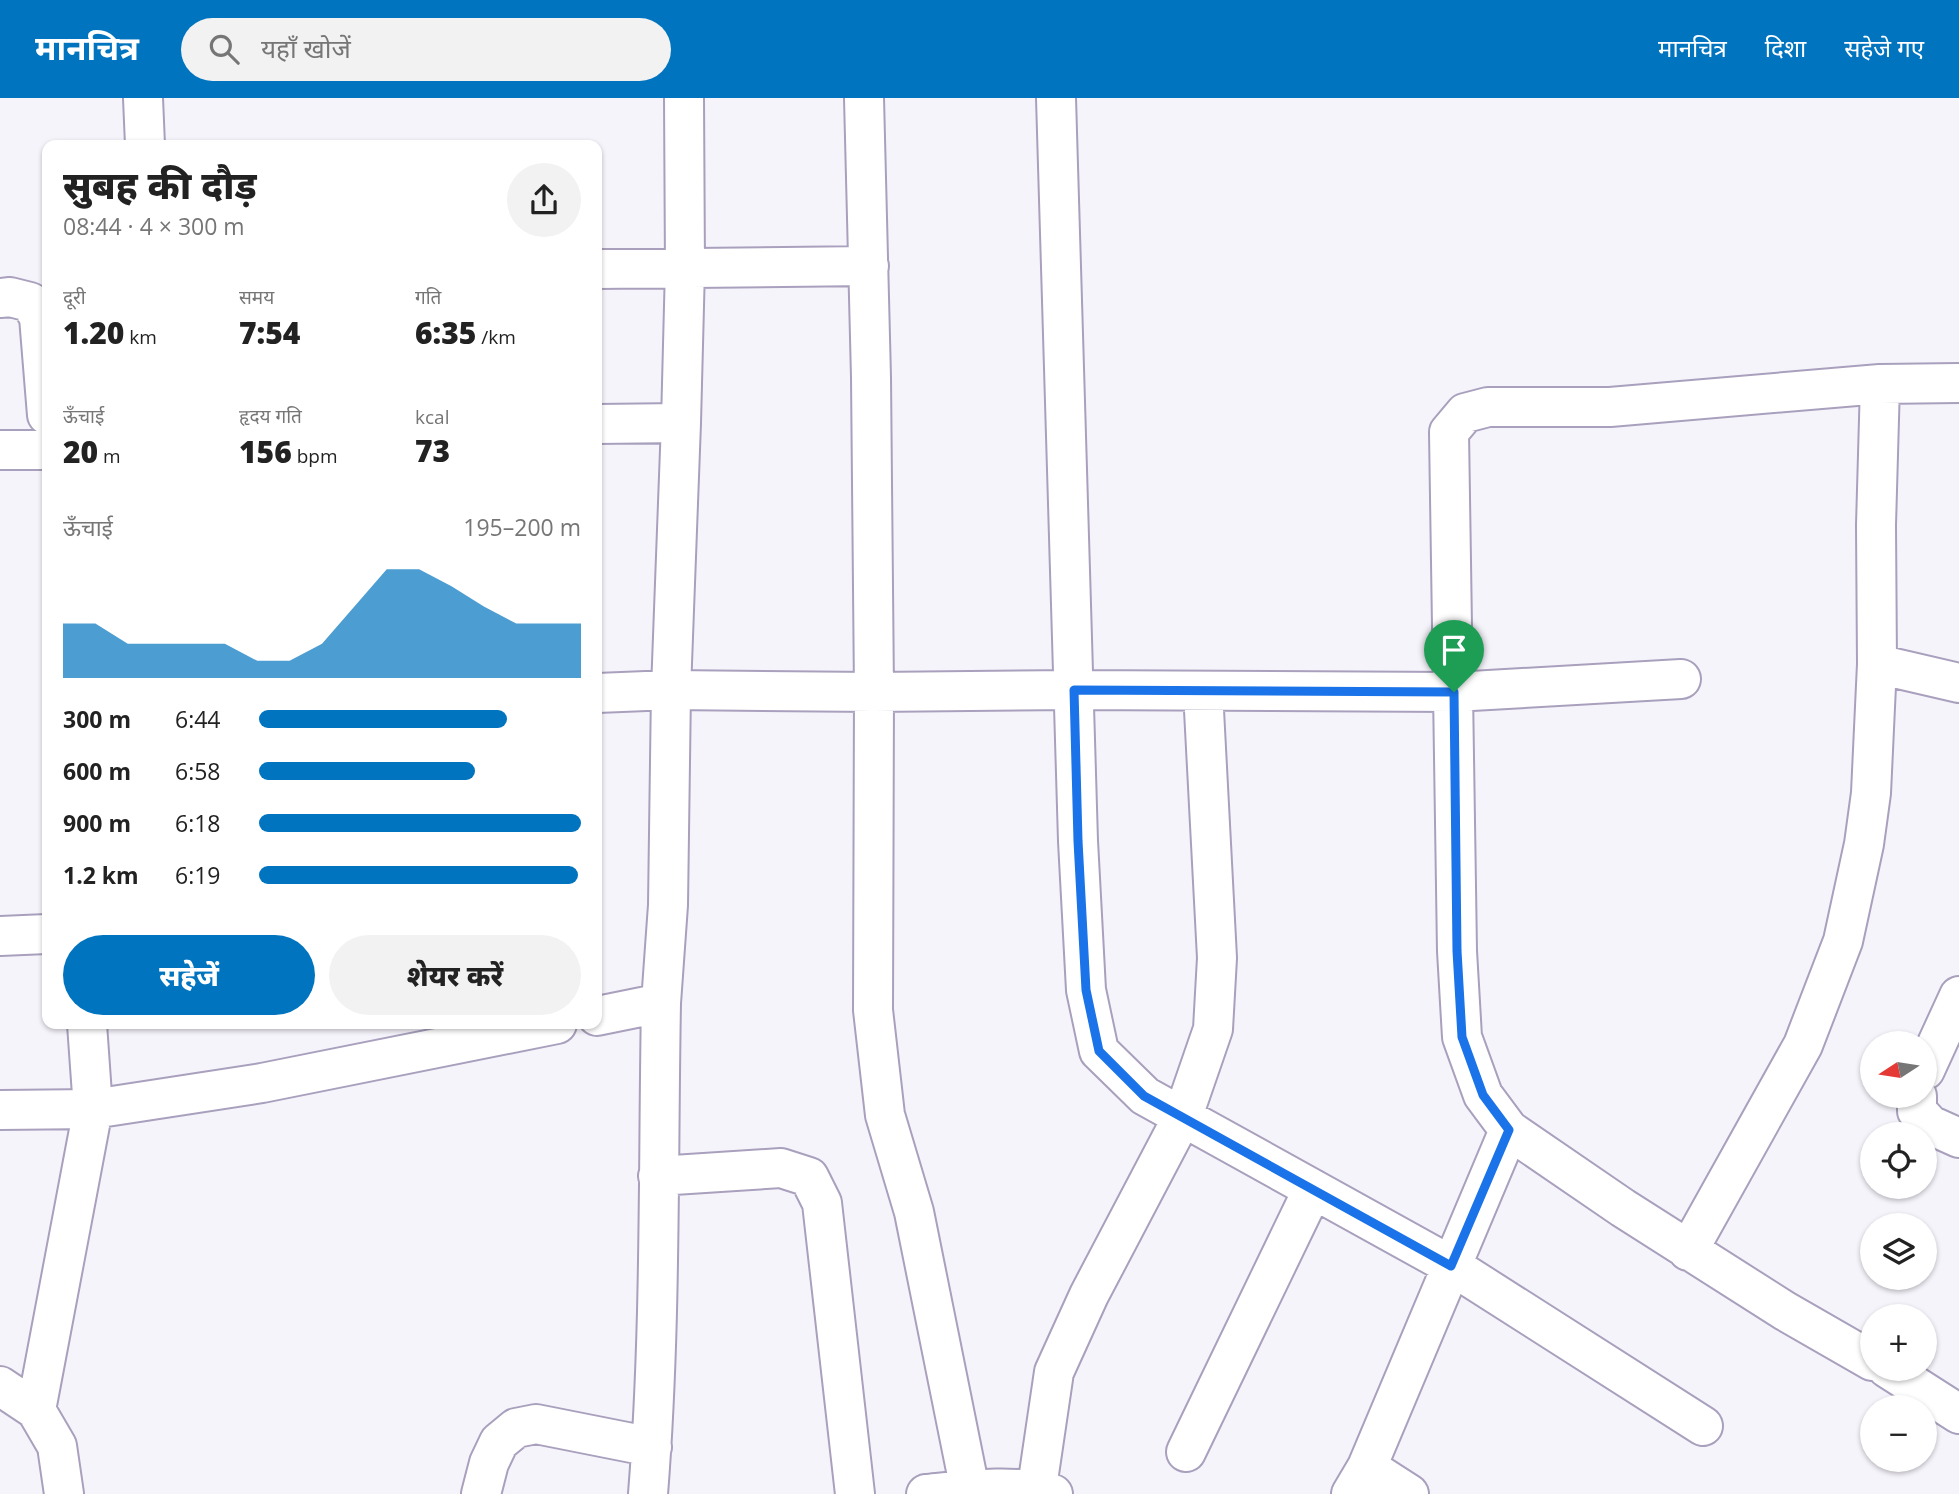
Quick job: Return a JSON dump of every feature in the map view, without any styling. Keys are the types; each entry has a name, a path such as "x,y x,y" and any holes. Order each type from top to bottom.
{"street":[{"path":"143,98 145,140"},
{"path":"648,1494 652,1447 661,1003 668,905 671,690 681,423 685,267 684,98"},
{"path":"864,98 869,266 874,692 873,1010 885,1115 914,1212 970,1490"},
{"path":"1056,98 1078,841 1086,990 1099,1051 1144,1096 1451,1266 1703,1426"},
{"path":"602,269 869,266"},
{"path":"0,298 10,297 30,302 39,317 42,354"},
{"path":"1860,1353 1688,1251 1509,1130 1483,1095 1462,1037 1457,951 1449,432 1465,413 1488,407 1610,407 1880,384 1959,383"},
{"path":"1688,1251 1804,1045 1843,941 1864,844 1871,793 1877,664 1876,525 1880,384"},
{"path":"602,424 681,423"},
{"path":"0,450 42,450"},
{"path":"1877,664 1959,684"},
{"path":"602,693 671,690 1454,692 1681,679"},
{"path":"926,1494 970,1490 1042,1493 1054,1371 1089,1295 1183,1116 1213,1029 1217,958 1203,691"},
{"path":"0,936 42,934"},
{"path":"1937,1044 1959,996"},
{"path":"602,1015 661,1003"},
{"path":"36,1410 93,1108 87,1029"},
{"path":"0,1110 93,1108 262,1083 532,1029"},
{"path":"1917,1108 1930,1125 1959,1138"},
{"path":"1409,1494 1359,1480 1509,1130"},
{"path":"658,1176 781,1168 809,1177 822,1203 855,1494"},
{"path":"1186,1452 1313,1189"},
{"path":"1907,1381 1959,1415"},
{"path":"0,1386 36,1410 57,1446 64,1494"},
{"path":"481,1494 489,1463 499,1441 516,1428 536,1424 652,1447"}],"route":[{"path":"1074,690 1454,692 1457,951 1462,1037 1483,1095 1509,1130 1451,1266 1144,1096 1099,1051 1086,990 1074,690"}]}
